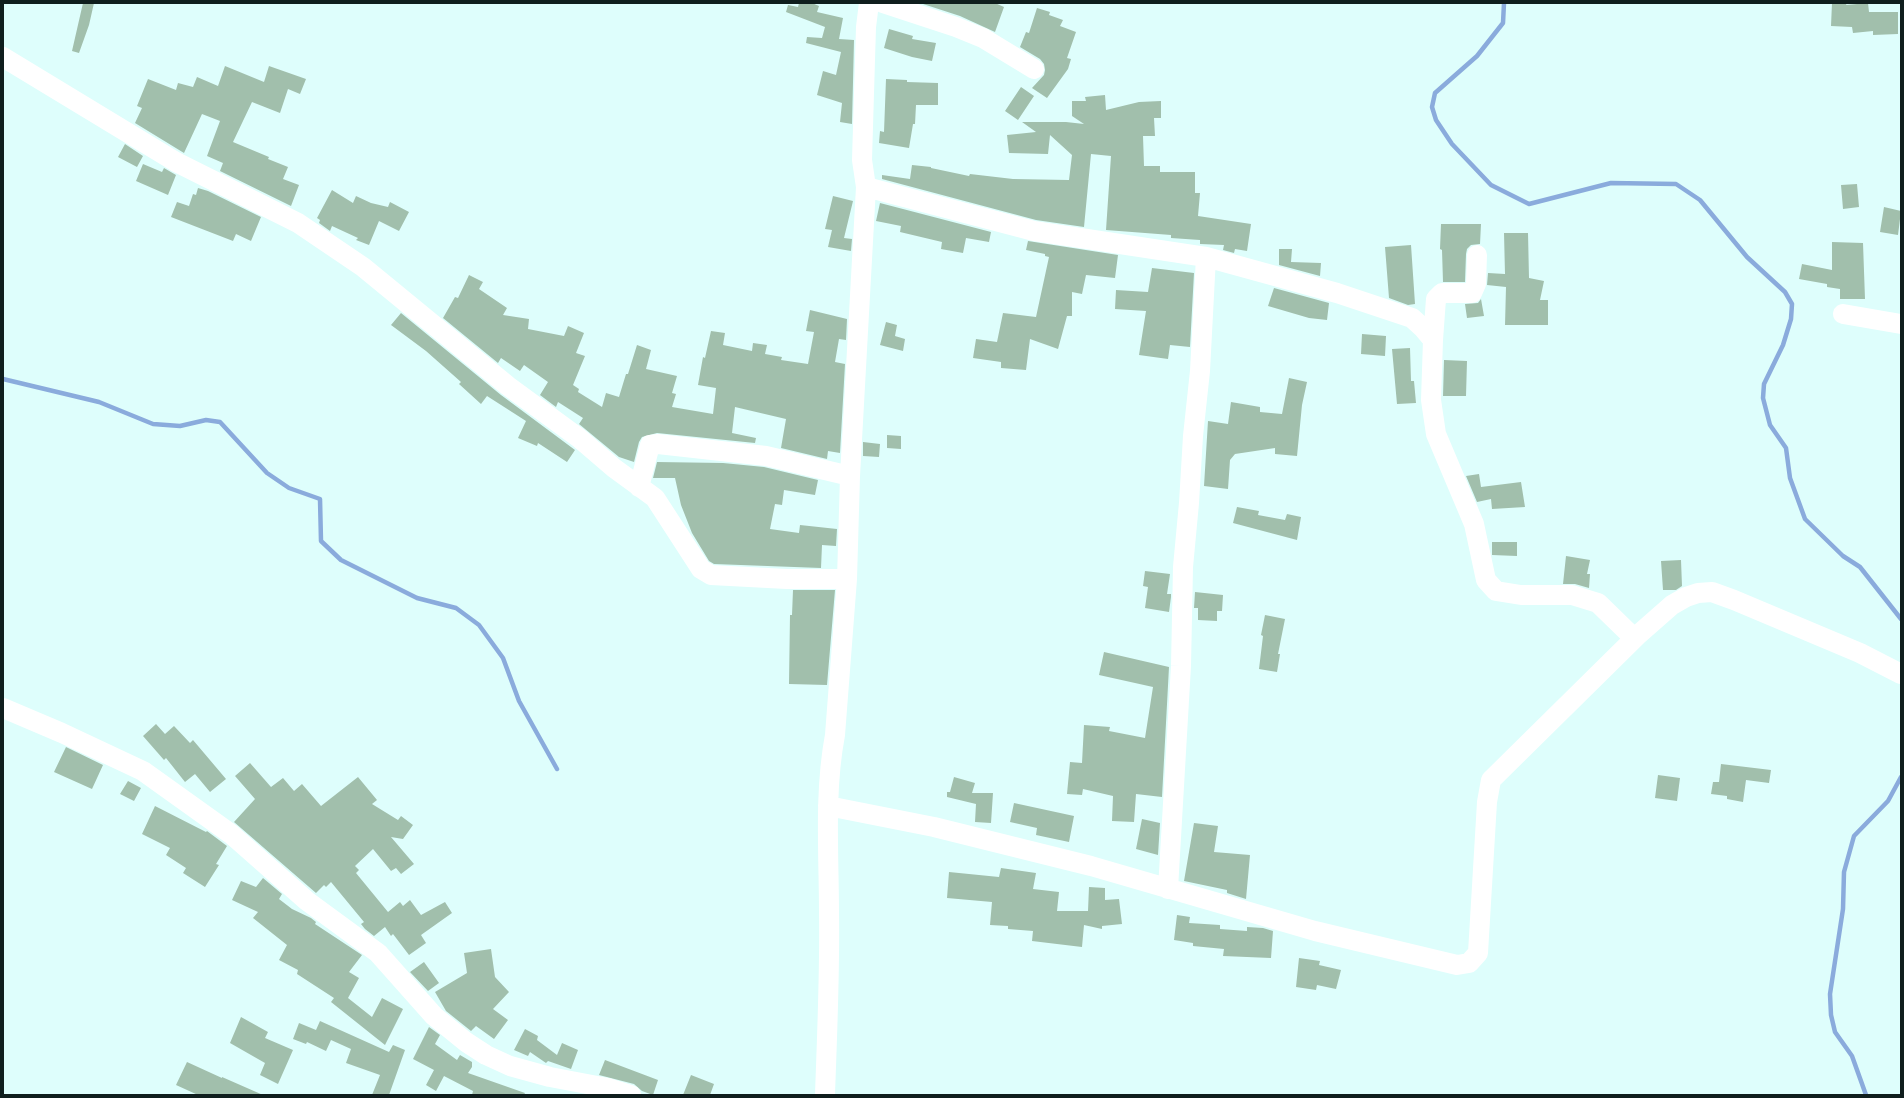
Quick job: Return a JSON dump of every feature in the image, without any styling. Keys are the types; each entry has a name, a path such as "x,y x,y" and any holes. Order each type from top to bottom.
{"street":[{"path":"825,1095 829,924 828,806 830,760 835,735 847,579 850,476 866,187 862,160 866,27 869,3"},
{"path":"882,3 956,27 983,38 1034,70"},
{"path":"3,57 176,162 282,214 316,234 363,268 508,386 573,434 614,468 655,498 699,568 711,575 787,579 847,579"},
{"path":"866,187 1034,231 1206,257 1337,293 1412,318 1423,328 1432,340"},
{"path":"1477,255 1476,284 1472,293 1442,293 1436,299 1432,340 1431,400 1432,420 1436,434 1474,524 1486,580 1496,591 1521,595 1572,595 1598,603 1634,638"},
{"path":"1168,889 1181,666 1183,567 1189,503 1192,436 1200,371 1206,257"},
{"path":"1844,314 1901,324"},
{"path":"639,487 648,449 650,445 658,444 766,456 850,476"},
{"path":"828,806 942,829 1091,866 1323,933 1457,965 1469,963 1478,953 1487,802 1491,780 1634,638 1672,605 1686,597 1698,593 1712,592 1860,653 1901,674"},
{"path":"3,708 143,770 231,834 307,901 378,953 434,1016 466,1042 486,1055 510,1066 550,1077 608,1088 631,1095"}],"building":[{"path":"83,3 94,3 89,25 79,53 72,51"},
{"path":"799,3 812,3 819,6 817,12 843,18 839,39 854,40 852,124 840,122 842,103 817,95 823,71 836,75 841,52 806,43 807,37 822,38 825,27 786,12 788,5 798,7"},
{"path":"920,3 995,3 1004,7 995,32 960,16"},
{"path":"1832,3 1847,3 1846,5 1868,3 1869,12 1898,12 1898,34 1873,35 1873,31 1853,33 1852,27 1831,26"},
{"path":"1037,8 1050,12 1049,15 1063,20 1060,26 1076,32 1067,58 1071,59 1068,69 1047,98 1032,88 1044,75 1044,64 1040,59 1020,47 1026,32 1029,33"},
{"path":"889,29 913,36 912,39 936,43 932,61 912,57 884,48"},
{"path":"225,66 264,82 269,66 306,79 300,94 288,89 280,113 252,102 233,142 269,157 268,159 288,167 283,179 299,185 291,206 220,171 223,163 207,156 220,121 202,114 184,153 135,123 142,108 137,106 148,79 176,90 178,83 193,87 197,77 218,86"},
{"path":"886,79 907,80 907,82 938,83 938,105 916,105 915,124 913,124 909,148 879,143 880,131 884,132"},
{"path":"1021,87 1034,96 1018,120 1005,111"},
{"path":"1105,95 1106,110 1139,102 1161,101 1161,118 1154,118 1155,136 1143,136 1144,166 1160,166 1160,172 1195,172 1195,193 1200,193 1198,216 1251,224 1247,251 1235,249 1234,253 1223,250 1224,245 1200,244 1200,240 1171,238 1171,235 1106,230 1111,156 1091,154 1084,227 1036,220 882,179 882,175 910,179 912,165 931,167 969,176 970,174 1013,179 1069,180 1072,155 1050,135 1048,154 1009,153 1007,135 1036,132 1022,122 1066,122 1084,124 1072,116 1072,101 1086,101 1085,97"},
{"path":"125,144 143,156 137,167 118,157"},
{"path":"143,164 162,172 164,168 176,175 168,195 136,181"},
{"path":"1857,184 1859,207 1843,209 1841,185"},
{"path":"198,188 208,191 261,217 251,241 236,234 233,241 171,217 177,202 189,206 193,194 196,195"},
{"path":"332,190 353,203 356,196 371,203 388,207 390,202 409,212 399,231 379,221 369,245 356,240 358,238 332,226 330,231 319,223 320,220 317,218"},
{"path":"833,196 853,201 844,238 852,239 851,251 828,247 832,230 825,229"},
{"path":"880,203 991,232 989,242 966,238 963,253 941,249 942,242 900,232 901,226 876,221"},
{"path":"1884,207 1901,211 1898,235 1880,232"},
{"path":"1441,224 1481,224 1480,244 1471,245 1467,249 1465,282 1443,282 1442,250 1440,249"},
{"path":"1504,233 1528,233 1529,278 1544,281 1540,300 1548,300 1548,325 1505,325 1506,287 1487,285 1488,273 1505,274"},
{"path":"1028,241 1118,255 1115,278 1086,275 1082,294 1072,292 1072,316 1067,316 1058,349 1030,339 1026,370 1001,368 1001,362 973,358 976,339 997,342 1003,313 1036,317 1049,257 1045,256 1045,254 1026,250"},
{"path":"1832,242 1863,243 1865,299 1840,299 1840,289 1827,287 1827,284 1799,279 1802,264 1832,270"},
{"path":"1411,245 1415,304 1408,305 1389,298 1385,247"},
{"path":"1279,249 1292,249 1291,262 1321,263 1320,276 1279,265"},
{"path":"1152,268 1194,273 1190,347 1170,345 1168,359 1139,355 1146,311 1115,309 1116,290 1148,292"},
{"path":"469,275 483,282 479,289 507,308 503,315 529,319 528,329 564,336 568,326 584,333 576,353 585,356 573,385 579,389 578,392 602,407 606,393 619,397 637,345 651,350 646,369 677,376 672,393 676,394 672,407 713,414 716,388 698,385 703,357 705,358 711,331 725,333 723,345 752,351 753,343 767,345 765,354 782,357 781,360 808,364 814,332 806,331 810,310 847,319 846,340 839,339 835,362 845,364 840,453 828,451 827,459 781,448 786,419 735,407 732,433 756,438 755,443 657,433 642,437 639,442 634,462 619,457 579,424 583,418 558,402 556,407 540,395 548,382 524,365 520,371 501,358 498,363 443,318 455,297 458,298"},
{"path":"1274,288 1329,303 1327,320 1309,318 1268,306"},
{"path":"1481,299 1484,316 1467,318 1465,304 1478,303"},
{"path":"401,313 501,395 575,450 567,462 538,443 537,446 518,438 526,421 487,396 481,404 459,384 461,382 426,351 391,325"},
{"path":"886,322 897,325 895,336 905,339 903,351 880,345"},
{"path":"1362,334 1386,336 1385,356 1361,354"},
{"path":"1410,348 1411,381 1414,381 1416,403 1397,404 1392,349"},
{"path":"1444,360 1467,361 1466,396 1443,396"},
{"path":"1289,378 1307,382 1302,405 1297,456 1275,454 1275,448 1235,454 1230,460 1228,489 1204,486 1208,421 1228,424 1231,402 1260,407 1260,412 1282,414"},
{"path":"887,435 901,436 901,449 887,448"},
{"path":"863,442 880,444 879,457 863,456"},
{"path":"657,462 723,463 764,467 818,480 815,495 784,490 782,505 775,504 770,529 799,533 800,525 837,529 836,546 822,545 821,568 714,564 709,561 692,533 681,505 675,478 653,478"},
{"path":"1479,474 1481,487 1521,482 1525,507 1492,509 1491,499 1477,502 1466,476"},
{"path":"1237,507 1259,511 1258,515 1285,520 1287,514 1301,517 1297,540 1233,523"},
{"path":"1492,542 1517,542 1517,556 1492,555"},
{"path":"1566,556 1590,560 1587,574 1590,574 1589,588 1575,584 1563,584"},
{"path":"1681,560 1682,586 1676,590 1663,590 1661,561"},
{"path":"1145,571 1170,574 1167,594 1171,594 1169,612 1145,608 1148,587 1143,586"},
{"path":"793,590 835,590 827,685 789,684 790,615 792,615"},
{"path":"1195,592 1223,595 1222,611 1217,611 1217,621 1198,620 1198,608 1194,608"},
{"path":"1265,615 1285,619 1278,654 1280,654 1277,672 1259,669 1263,636 1261,635"},
{"path":"1104,652 1169,667 1162,797 1136,794 1134,822 1112,821 1113,796 1083,789 1082,795 1067,794 1070,762 1082,763 1084,725 1110,727 1109,731 1145,738 1153,687 1099,675"},
{"path":"156,724 165,734 174,726 190,743 193,740 226,779 210,792 195,774 185,782 166,758 164,760 143,736"},
{"path":"66,747 103,765 92,789 54,772"},
{"path":"250,763 271,787 283,778 294,791 302,784 321,806 358,777 377,800 372,804 398,820 401,816 413,825 403,839 391,837 414,864 401,874 396,868 391,871 373,849 355,866 359,870 356,873 388,912 400,902 403,906 410,900 421,915 445,902 452,913 421,935 426,943 409,955 393,934 391,936 385,927 374,936 361,924 364,922 331,882 326,887 324,885 316,893 234,822 255,799 235,776"},
{"path":"1721,764 1771,770 1769,783 1746,780 1743,802 1727,799 1727,796 1711,794 1713,782 1719,782"},
{"path":"1658,775 1680,778 1677,801 1655,798"},
{"path":"954,777 975,783 972,793 993,793 991,823 975,822 976,804 947,797 947,792 950,792"},
{"path":"128,781 141,788 134,801 120,794"},
{"path":"1014,803 1074,816 1069,842 1036,835 1037,828 1010,822"},
{"path":"155,806 206,832 207,831 227,846 216,864 219,865 205,887 183,873 186,868 166,855 170,848 142,834"},
{"path":"1142,819 1160,823 1158,855 1136,849"},
{"path":"1194,823 1218,826 1214,852 1250,855 1246,899 1227,893 1227,890 1184,881"},
{"path":"1001,868 1036,873 1033,889 1059,892 1057,911 1088,911 1089,887 1105,888 1105,900 1119,899 1122,924 1102,926 1102,929 1084,925 1082,947 1032,941 1033,931 1008,929 1008,926 990,925 992,902 947,898 949,872 999,877"},
{"path":"263,878 282,894 279,899 292,909 311,918 316,922 315,924 362,955 349,972 359,978 348,998 372,1017 382,998 403,1009 385,1045 331,1002 334,998 297,974 298,970 279,960 287,945 253,918 258,912 232,900 241,881 256,887"},
{"path":"1177,915 1190,917 1189,923 1220,925 1220,929 1247,931 1247,927 1263,928 1273,931 1271,958 1223,956 1224,949 1193,946 1193,943 1174,940"},
{"path":"491,949 495,977 509,992 493,1009 508,1020 494,1039 476,1026 471,1031 446,1011 435,992 467,973 464,953"},
{"path":"1299,958 1320,961 1319,965 1341,970 1336,989 1317,985 1316,990 1296,987"},
{"path":"424,962 439,983 428,991 410,972"},
{"path":"241,1017 268,1032 265,1038 293,1050 278,1084 260,1075 265,1063 230,1043"},
{"path":"320,1021 389,1052 393,1045 405,1050 389,1095 372,1095 380,1075 346,1063 351,1049 331,1040 326,1051 307,1042 306,1044 293,1039 299,1023 316,1030"},
{"path":"429,1027 440,1035 435,1044 457,1060 460,1055 472,1062 472,1067 468,1073 525,1093 524,1095 472,1095 473,1091 444,1076 436,1091 426,1085 434,1070 413,1059"},
{"path":"525,1029 538,1036 537,1040 557,1055 562,1043 578,1050 571,1069 548,1061 546,1063 530,1052 528,1056 514,1050"},
{"path":"605,1060 658,1080 653,1095 642,1091 634,1084 599,1075"},
{"path":"187,1062 263,1095 198,1095 176,1085"},
{"path":"691,1075 714,1084 710,1095 683,1095"}],"waterway":[{"path":"1504,3 1503,23 1477,56 1435,93 1432,107 1436,120 1452,144 1491,185 1529,204 1611,183 1676,184 1700,200 1747,257 1785,292 1792,304 1791,319 1783,345 1764,384 1763,398 1770,425 1786,448 1790,478 1805,519 1843,556 1860,567 1901,619"},
{"path":"3,379 99,402 153,424 180,426 206,420 220,422 267,473 289,488 320,499 321,541 341,560 417,598 456,608 479,625 503,658 519,701 557,769"},
{"path":"1866,1095 1852,1056 1835,1032 1831,1015 1830,994 1843,909 1844,872 1854,836 1888,801 1901,777"}]}
